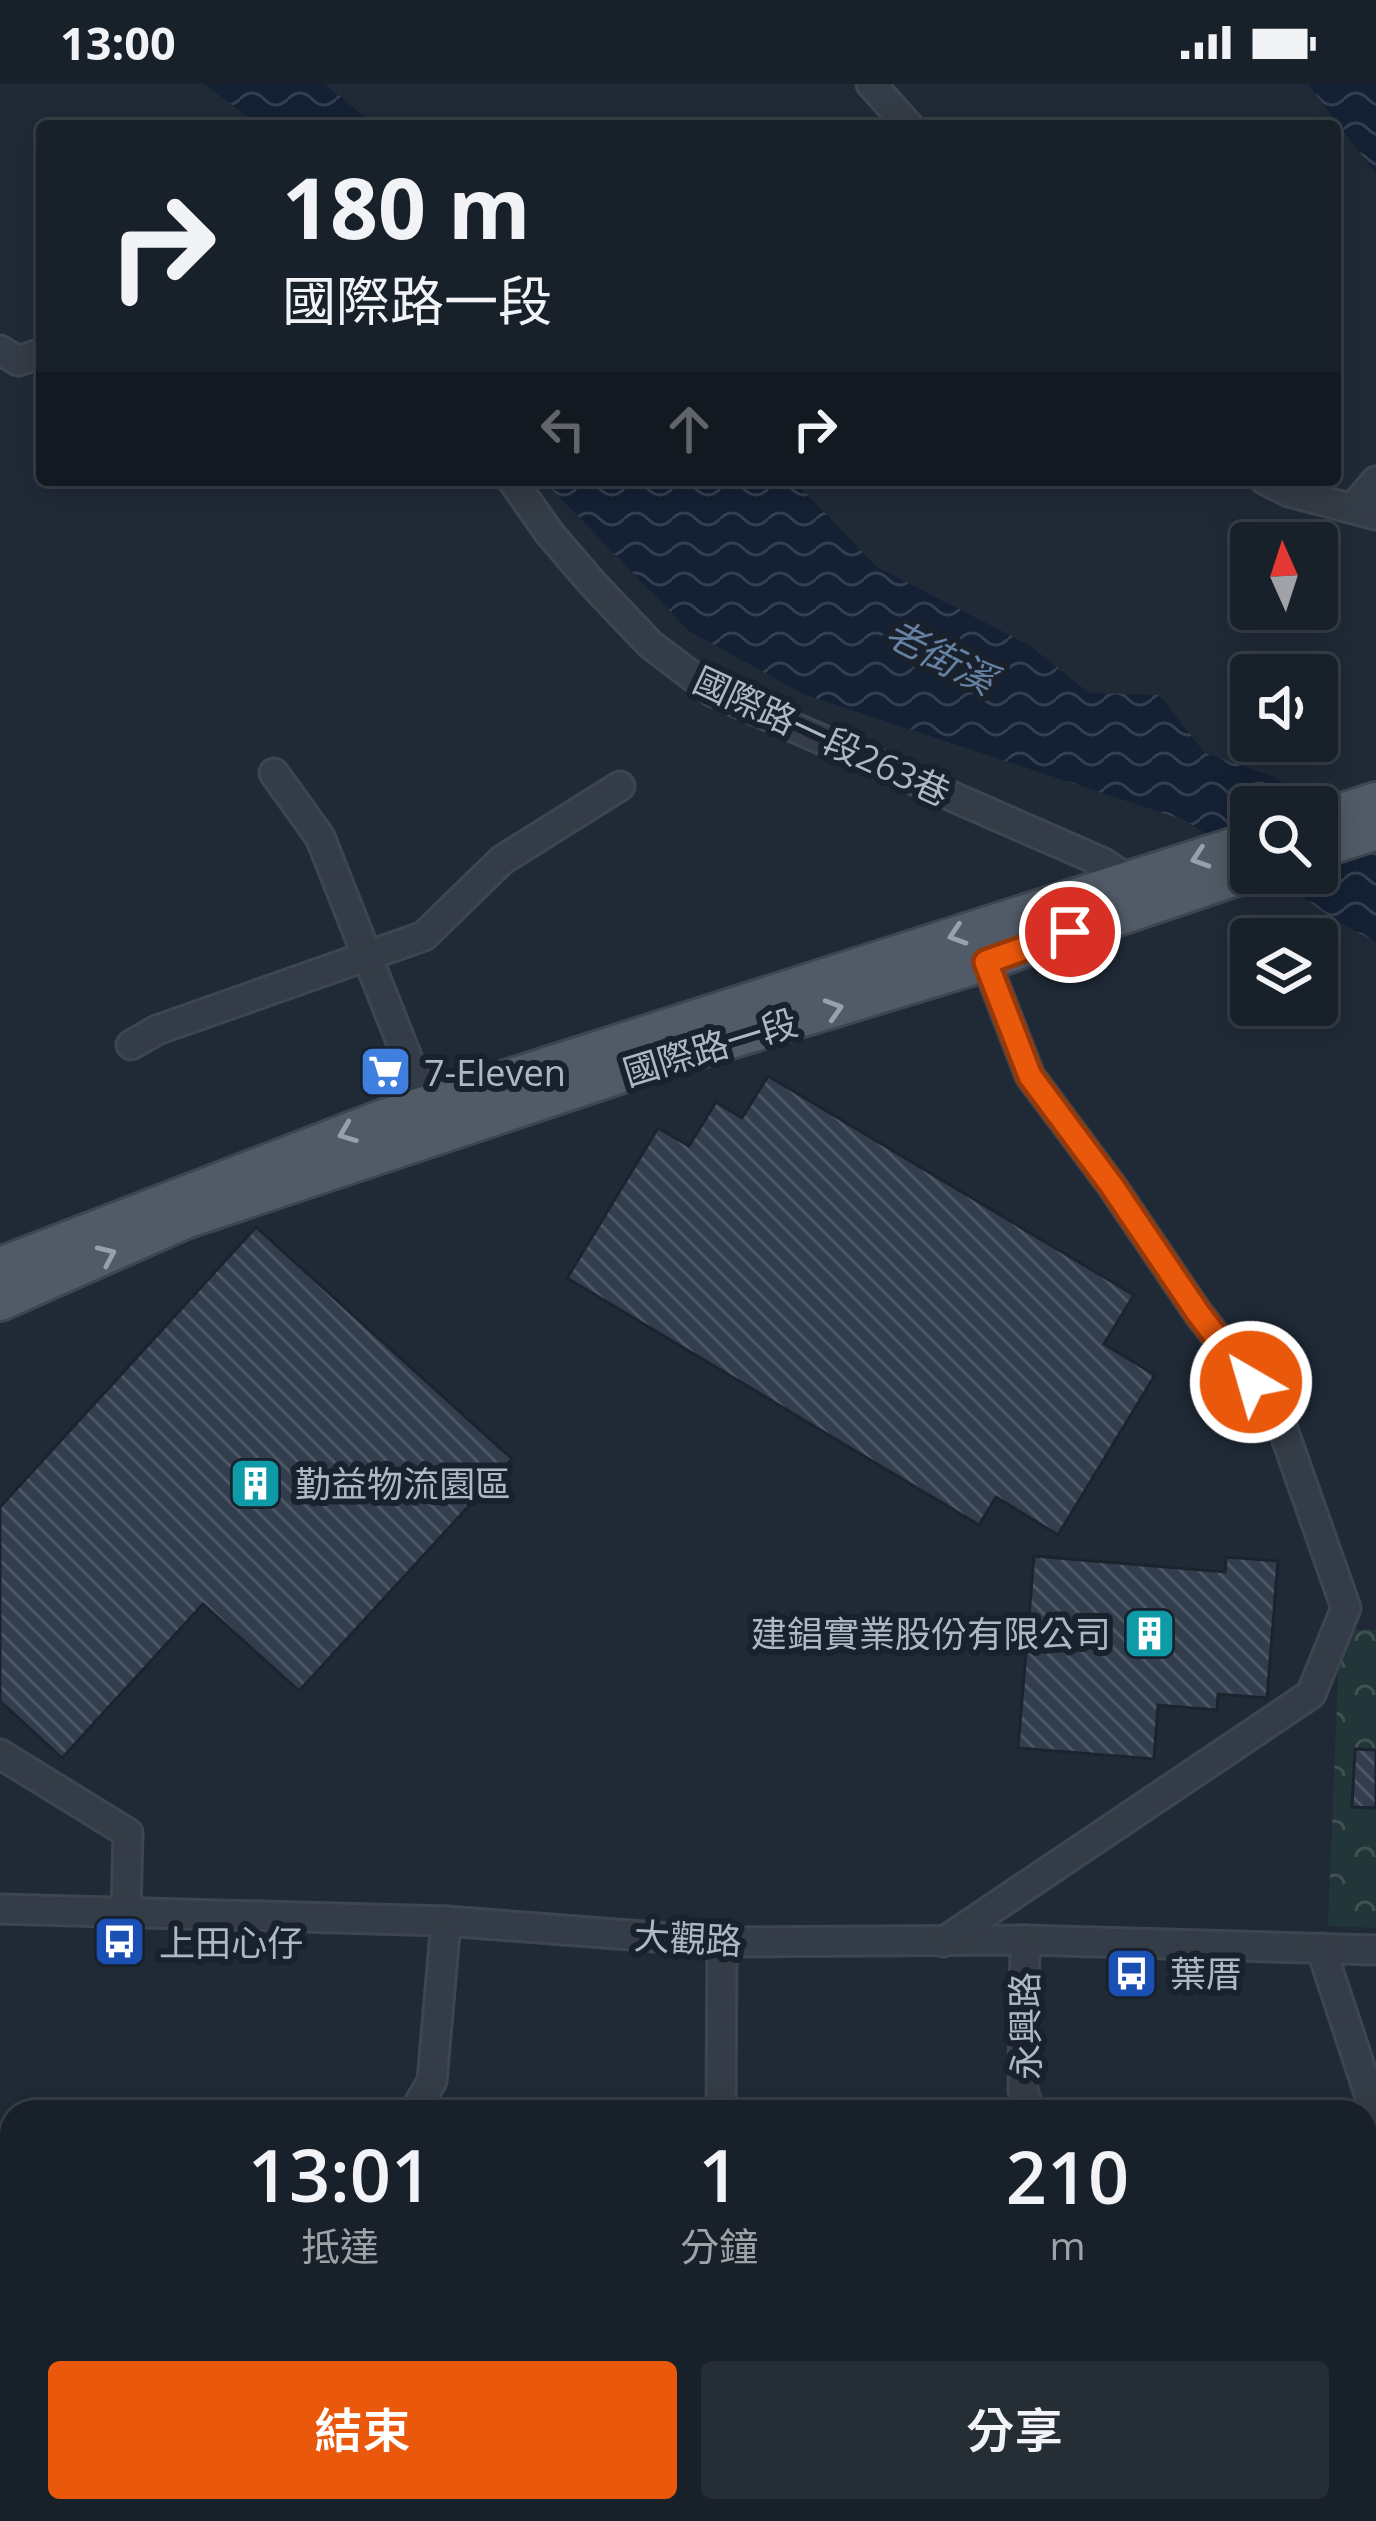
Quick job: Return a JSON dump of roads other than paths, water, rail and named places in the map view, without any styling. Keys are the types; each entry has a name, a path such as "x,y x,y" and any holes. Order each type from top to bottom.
{"main road":[{"path":"1338,813 1376,801"},
{"path":"1338,843 1376,831"},
{"path":"1144,886 1230,850"},
{"path":"1144,886 1230,875"},
{"name":"國際路一段","path":"0,1302 185,1220 432,1120 986,962 1144,886"},
{"name":"國際路一段","path":"0,1267 1144,886"}],"street":[{"path":"871,84 904,120"},
{"path":"0,350 19,361 36,355"},
{"path":"1278,486 1365,512 1376,481"},
{"name":"國際路一段263巷","path":"516,486 550,534 607,599 650,644 713,692 1102,862 1144,886"},
{"path":"274,773 320,837 432,1120"},
{"path":"130,1046 158,1030 424,936 502,860 620,786"},
{"path":"943,1942 1311,1694 1346,1608 1278,1415 1198,1313 1030,1076 986,962"},
{"path":"0,1754 128,1833 126,1912"},
{"name":"大觀路","path":"0,1909 446,1921 722,1942 1025,1940 1376,1950"},
{"path":"421,2100 432,2081 446,1921"},
{"name":"永興路","path":"1025,1940 1026,2100"},
{"path":"721,2100 722,1942"},
{"path":"1321,1948 1371,2100"}],"water":[{"path":"204,84 325,84 368,120 252,120"},
{"path":"1308,84 1376,84 1376,174 1341,128 1341,120 1335,120"},
{"name":"老街溪","path":"549,486 799,486 877,567 1029,645 1089,693 1159,695 1205,753 1288,786 1230,786 1230,849 1184,820 803,694 689,631"},
{"path":"1338,819 1376,843 1376,942 1298,894 1338,894"}],"place":[{"name":"7-Eleven","path":"385,1072"},
{"name":"勤益物流園區","path":"256,1483"},
{"name":"建錩實業股份有限公司","path":"1150,1633"},
{"name":"上田心仔","path":"120,1942"},
{"name":"葉厝","path":"1131,1973"}]}
